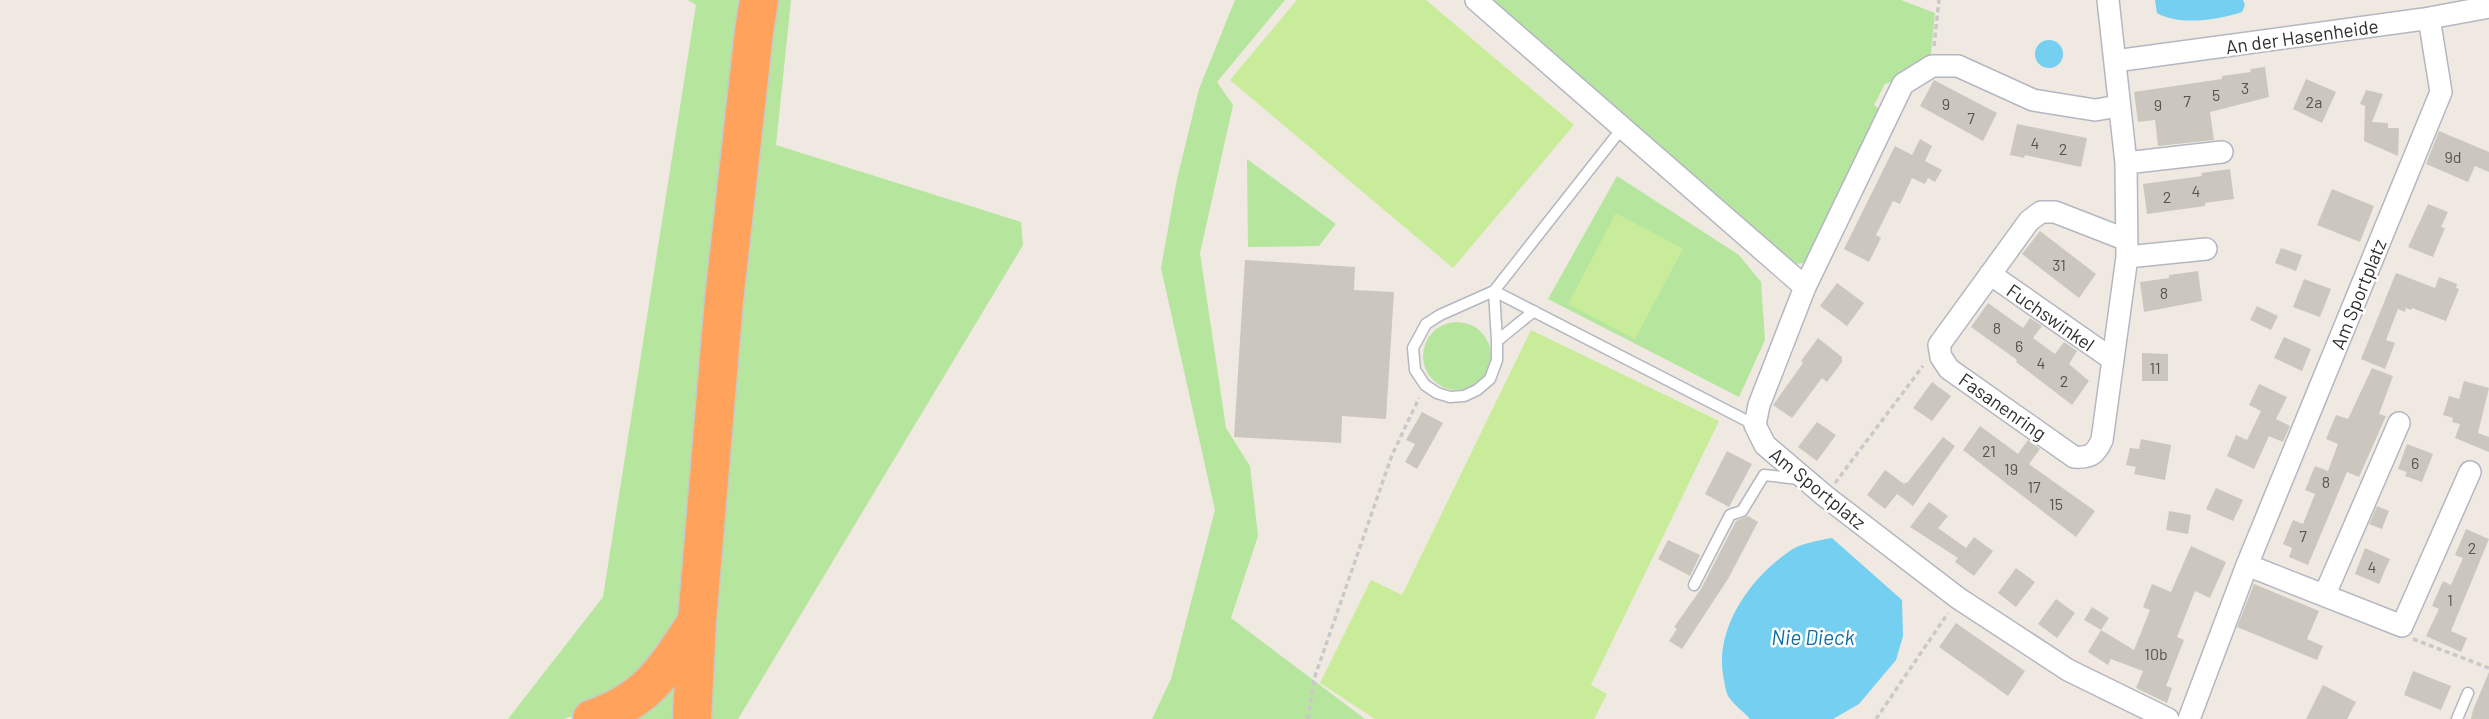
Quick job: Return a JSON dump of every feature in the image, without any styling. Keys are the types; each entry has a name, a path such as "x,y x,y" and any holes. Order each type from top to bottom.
{"highway":[{"path":"692,719 697,621 724,300 759,0"},
{"path":"702,719 765,0"},
{"path":"592,719 640,694 663,673 697,621"}],"street":[{"path":"1476,0 1805,287"},
{"name":"Fasanenring","path":"1939,345 1941,357 1949,369 2074,457 2087,458 2096,453 2102,440 2127,249 2126,163 2108,0"},
{"name":"An der Hasenheide","path":"2115,61 2429,18 2489,7"},
{"name":"Am Sportplatz","path":"2189,719 2247,565 2441,92 2429,18"},
{"path":"1755,425 1759,405 1805,287 1903,84 1932,66 1958,66 2033,100 2095,110 2119,106"},
{"path":"2126,163 2222,152"},
{"path":"1939,345 2029,221 2041,212 2055,212 2127,249 2206,249"},
{"name":"Fuchswinkel","path":"1990,275 2112,359"},
{"path":"2325,594 2399,423"},
{"name":"Am Sportplatz","path":"1755,425 1765,445 1805,480 1958,598 2068,670 2168,719"},
{"path":"2247,565 2402,626 2470,472"}],"lane":[{"path":"1494,291 1497,360 1490,379 1464,396 1450,397 1437,393 1425,385 1415,370 1413,348 1426,324 1494,291 1623,127"},
{"path":"1494,291 1755,425"},
{"path":"1497,341 1534,311"},
{"path":"1694,584 1730,515 1742,511 1764,475 1805,480"},
{"path":"2457,719 2468,693"}],"path":[{"path":"1932,66 1939,0"},
{"path":"1825,496 1939,345"},
{"path":"1308,719 1314,679 1388,468 1425,385"},
{"path":"1877,719 1958,598"},
{"path":"2402,626 2404,636 2489,668"}],"green space":[{"path":"688,0 752,0 685,599 665,657 586,712 563,719 508,719 603,597 696,5"},
{"path":"773,0 791,0 776,145 1021,222 1023,245 738,719 708,719 741,325"},
{"path":"1235,0 1285,0 1217,82 1233,105 1200,253 1226,428 1250,466 1258,536 1231,618 1365,719 1152,719 1171,679 1215,510 1161,268 1177,179 1199,89"},
{"path":"1297,0 1426,0 1574,125 1453,268 1230,80"},
{"path":"1486,0 1901,0 1935,13 1930,62 1885,84 1874,105 1884,113 1814,254 1805,263 1794,264"},
{"path":"1247,159 1336,224 1319,246 1248,247"},
{"path":"1617,176 1739,255 1761,282 1765,340 1739,397 1548,299"},
{"path":"1616,213 1683,249 1635,339 1568,304"},
{"path":"1450,322 1464,322 1476,327 1486,337 1491,356 1486,375 1476,385 1464,390 1450,390 1438,385 1428,375 1423,363 1423,349 1428,337 1438,327"},
{"path":"1531,330 1719,421 1591,685 1607,694 1594,719 1375,719 1320,683 1371,580 1402,595"},
{"path":"680,675 677,719 631,719"}],"water":[{"path":"2155,0 2243,0 2245,5 2242,12 2232,15 2187,21 2157,13"},
{"path":"2049,40 2059,44 2063,54 2059,64 2049,68 2039,64 2035,54 2039,44"},
{"name":"Nie Dieck","path":"1832,538 1902,600 1903,636 1896,660 1859,704 1833,719 1750,719 1727,694 1722,662 1729,626 1747,592 1773,564 1797,547"}],"building":[{"path":"2265,67 2269,97 2210,112 2214,140 2158,146 2155,120 2138,122 2134,92 2222,79 2222,76"},
{"path":"2306,79 2336,92 2322,123 2293,109"},
{"path":"1934,80 1997,113 1983,141 1920,106"},
{"path":"2366,90 2383,94 2372,122 2388,123 2388,128 2399,128 2398,156 2364,141 2365,106 2360,104"},
{"path":"2017,124 2087,138 2081,167 2025,155 2024,158 2010,155"},
{"path":"2439,131 2489,152 2489,172 2475,166 2468,182 2426,164"},
{"path":"1920,139 1932,146 1925,161 1942,170 1935,182 1928,178 1925,184 1912,178 1900,204 1893,201 1876,235 1881,238 1869,262 1844,249 1895,146 1912,155"},
{"path":"2230,169 2234,199 2147,214 2143,184 2202,176 2201,173"},
{"path":"2332,189 2374,206 2360,242 2317,225"},
{"path":"2428,204 2448,212 2441,227 2445,228 2433,257 2408,247"},
{"path":"2040,231 2096,274 2079,298 2022,254"},
{"path":"2281,248 2302,255 2296,271 2275,263"},
{"path":"1245,260 1355,267 1354,290 1394,292 1386,419 1342,416 1341,443 1234,437"},
{"path":"2198,271 2202,301 2144,312 2140,282"},
{"path":"2396,273 2435,288 2439,277 2457,284 2456,288 2459,289 2446,321 2412,308 2406,308 2405,312 2398,309 2386,340 2395,343 2385,369 2361,359"},
{"path":"2304,279 2331,289 2320,317 2293,307"},
{"path":"1837,283 1864,303 1847,326 1820,306"},
{"path":"1988,303 2023,328 2030,318 2042,326 2033,338 2055,354 2064,342 2077,351 2069,364 2089,381 2072,405 1971,327"},
{"path":"2257,306 2278,316 2271,330 2250,320"},
{"path":"2284,337 2311,349 2302,371 2274,358"},
{"path":"1818,338 1842,357 1842,362 1827,382 1822,378 1792,418 1773,405"},
{"path":"2142,353 2168,354 2168,381 2142,381"},
{"path":"2372,368 2393,376 2379,414 2386,416 2359,477 2347,472 2308,565 2289,557 2292,548 2283,544 2293,520 2303,524 2315,494 2305,490 2315,466 2328,471 2338,444 2326,439 2336,415 2348,419"},
{"path":"2464,381 2489,388 2478,433 2489,437 2489,452 2455,438 2460,424 2443,415 2449,396 2459,399"},
{"path":"1932,382 1951,396 1932,421 1913,408"},
{"path":"2259,384 2287,397 2276,419 2290,426 2283,442 2269,436 2254,469 2227,456 2236,435 2247,440 2261,411 2249,405"},
{"path":"1422,412 1443,423 1417,469 1405,462 1415,444 1406,440"},
{"path":"1817,422 1836,435 1817,461 1798,447"},
{"path":"1980,426 2018,454 2028,440 2040,449 2029,464 2095,511 2076,537 1963,450"},
{"path":"1943,437 1955,446 1913,506 1897,494 1885,509 1867,495 1885,470 1904,484 1907,483"},
{"path":"2141,439 2171,445 2165,480 2134,474 2136,467 2126,465 2130,448 2139,449"},
{"path":"2407,444 2433,454 2422,482 2405,476 2407,472 2398,469"},
{"path":"1727,451 1752,464 1729,507 1705,494"},
{"path":"2216,488 2243,500 2233,521 2206,509"},
{"path":"1929,502 1948,516 1938,528 1966,548 1974,537 1993,551 1974,576 1955,562 1958,558 1910,527"},
{"path":"2377,506 2389,511 2382,529 2369,524"},
{"path":"2169,511 2191,515 2188,534 2166,530"},
{"path":"1748,516 1758,522 1728,579 1682,649 1669,641 1677,629 1674,627 1701,589 1736,521"},
{"path":"2466,529 2489,539 2451,631 2467,638 2461,652 2426,636 2439,609 2432,606 2443,581 2451,585 2463,558 2455,555"},
{"path":"1668,540 1700,555 1690,576 1658,559"},
{"path":"2191,546 2226,562 2210,598 2195,591 2177,637 2184,640 2166,686 2172,688 2167,703 2136,688 2143,671 2111,659 2108,665 2088,652 2101,630 2134,650 2150,610 2143,607 2152,584 2171,592"},
{"path":"2365,548 2390,559 2379,584 2355,574"},
{"path":"2016,568 2035,582 2016,607 1998,593"},
{"path":"2254,584 2319,611 2307,639 2323,646 2317,660 2237,627"},
{"path":"2056,599 2075,613 2057,638 2038,624"},
{"path":"2092,607 2109,618 2101,630 2084,620"},
{"path":"1956,623 2025,671 2008,696 1939,647"},
{"path":"2413,671 2451,686 2441,710 2404,695"},
{"path":"2489,672 2489,719 2471,719 2473,710"},
{"path":"2323,685 2356,702 2347,719 2306,719"}]}
